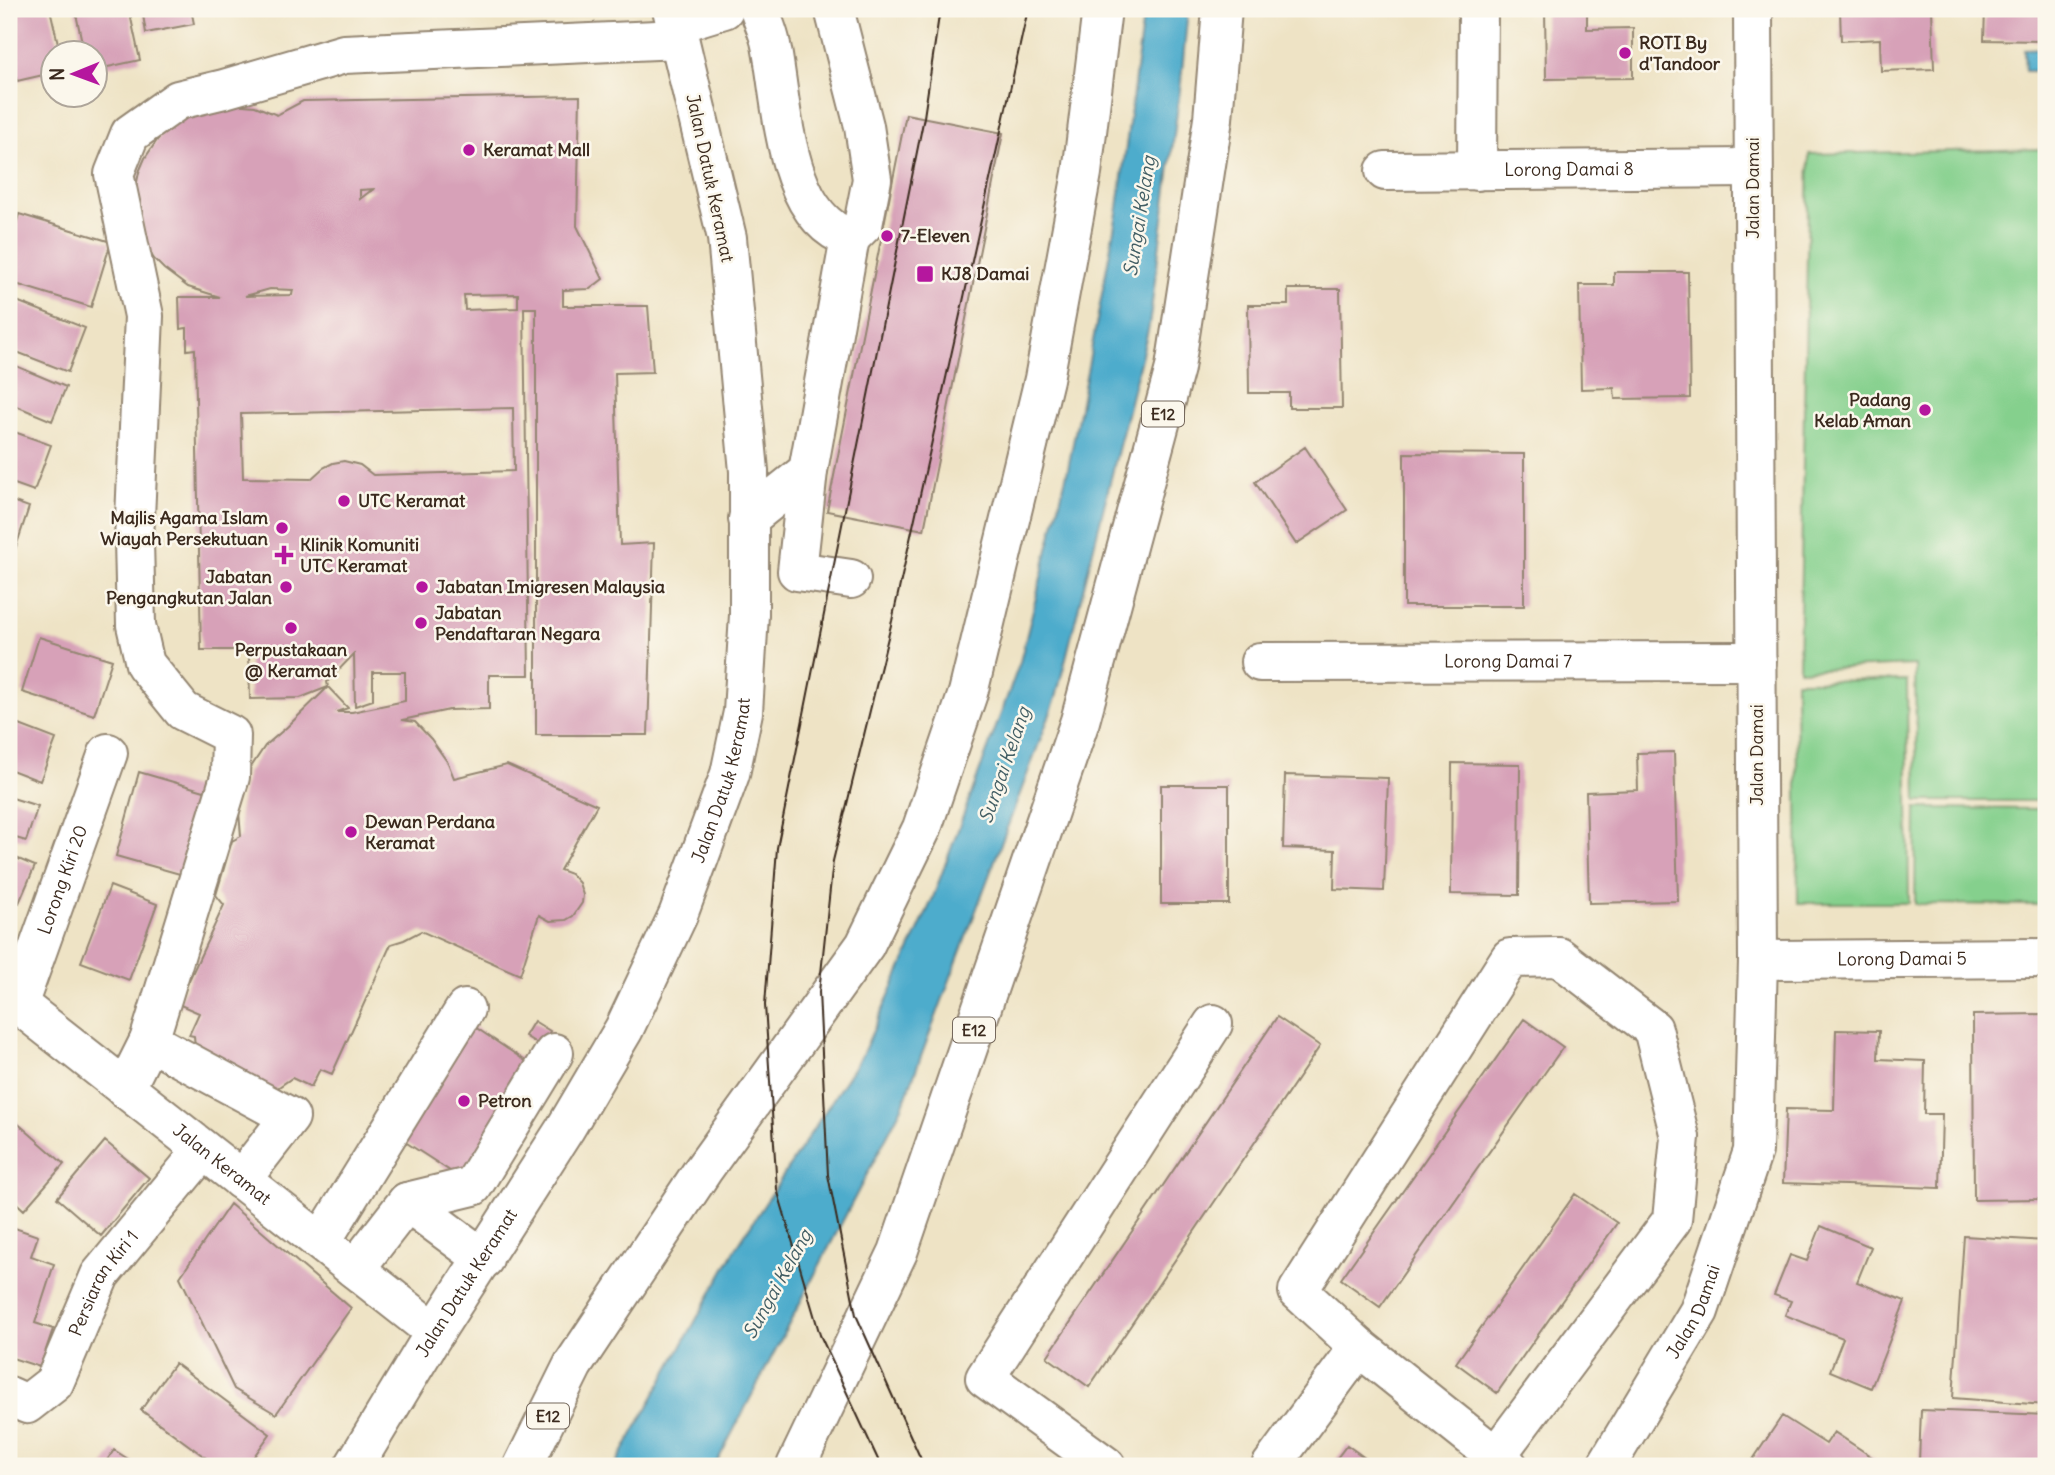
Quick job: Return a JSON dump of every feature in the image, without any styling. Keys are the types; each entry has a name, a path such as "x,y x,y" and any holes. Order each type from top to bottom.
{"main road":[{"path":"125,1089 149,1041 230,777 231,734 183,711 145,664 136,625 134,540 144,316 114,174 130,134 178,100 344,54 675,24 724,9"},
{"path":"760,9 771,43 793,166 807,201 821,221 838,234 850,237"},
{"path":"834,9 864,126 872,179 863,225 850,237 808,471 797,571 851,579"},
{"name":"E12","path":"523,1466 573,1365 703,1170 865,945 922,828 968,693 1044,379 1082,173 1102,9"},
{"name":"E12","path":"796,1466 898,1252 1080,722 1175,368 1213,119 1222,9"},
{"path":"1477,171 1478,9"},
{"name":"Jalan Damai","path":"1606,1466 1699,1311 1753,1151 1758,960 1753,9"},
{"name":"Jalan Datuk Keramat","path":"354,1466 435,1332 565,1129 624,1029 678,915 730,774 743,712 749,614 749,471 727,238 675,24"},
{"name":"Lorong Damai 8","path":"1385,171 1752,168"},
{"path":"748,519 808,471"},
{"name":"Lorong Damai 7","path":"1260,662 1757,661"},
{"name":"Lorong Kiri 20","path":"13,1001 108,753"},
{"path":"1559,957 1653,1028 1680,1137 1672,1220 1502,1461 1359,1347 1298,1291 1510,958 1559,957"},
{"name":"Lorong Damai 5","path":"1758,960 2046,958"},
{"name":"Jalan Keramat","path":"13,1001 435,1332"},
{"path":"321,1242 465,1009"},
{"path":"1106,1466 985,1378 1213,1024"},
{"path":"149,1041 290,1117 241,1180"},
{"path":"355,1269 407,1202 473,1186 554,1053"},
{"path":"520,1108 565,1129"},
{"name":"Persiaran Kiri 1","path":"9,1396 27,1404 54,1383 100,1275 203,1150"},
{"path":"407,1202 484,1259"},
{"path":"1271,1466 1359,1347"}],"green space":[{"name":"Padang Kelab Aman","path":"2046,149 2046,801 1917,801 1915,665 1799,670 1809,154"},
{"path":"1907,680 1909,903 1798,903 1796,681"},
{"path":"1916,808 2046,809 2046,905 1915,904"}],"water":[{"name":"Sungai Kelang","path":"1144,9 1188,9 1181,82 1149,326 1056,698 902,1107 715,1466 615,1466 736,1248 863,1053 932,900 1020,662 1068,469 1098,315 1118,208"},
{"path":"2046,48 2046,71 2025,71 2024,49"}],"building":[{"path":"9,9 50,9 57,38 38,38 38,76 17,81 9,46"},
{"path":"75,9 129,9 140,60 108,67 108,38 81,38"},
{"path":"142,9 191,9 194,24 146,33"},
{"path":"1545,9 1587,9 1587,29 1633,28 1633,78 1546,79"},
{"path":"1840,9 1932,9 1934,69 1881,71 1880,39 1841,41"},
{"path":"1985,9 2046,9 2046,41 1984,40"},
{"path":"580,96 577,226 603,279 590,289 563,290 563,306 648,306 653,372 615,373 620,545 654,543 648,735 536,735 536,308 524,308 529,675 489,675 489,709 449,710 402,720 415,722 431,739 448,763 454,778 507,765 597,805 560,870 571,874 579,883 583,895 582,903 573,916 566,920 550,921 539,915 520,975 421,931 391,944 332,1074 320,1069 311,1087 292,1078 273,1091 195,1048 194,1036 189,1035 199,1013 178,1004 224,905 216,895 232,841 241,836 239,812 247,773 265,746 328,687 300,698 250,699 249,656 252,655 252,650 201,650 195,349 187,350 187,328 180,329 179,297 220,297 188,287 154,259 146,246 136,187 145,158 162,133 187,115 231,104 255,106 277,115 303,101","holes":["375,189 360,199 360,190","270,289 293,290 292,295 245,296","518,294 518,308 465,310 464,295","513,408 514,471 373,475 360,465 344,461 323,468 311,479 243,478 241,414","354,654 355,706 373,700 373,672 405,672 405,701 352,712 336,712 348,708 328,687 327,682"]},
{"name":"KJ8 Damai","path":"906,114 1003,133 924,530 827,511"},
{"path":"19,214 111,242 91,307 9,282 9,249"},
{"path":"1614,272 1688,272 1690,398 1615,399 1614,388 1581,389 1579,285 1614,285"},
{"path":"1288,289 1340,289 1342,408 1289,408 1289,393 1249,393 1248,305 1288,305"},
{"path":"9,298 85,328 68,372 9,349"},
{"path":"9,363 66,387 52,421 9,403"},
{"path":"9,430 51,445 34,491 9,482"},
{"path":"1305,447 1347,510 1296,544 1255,482"},
{"path":"1404,453 1524,454 1524,606 1404,606"},
{"path":"9,500 29,507 13,556 9,554"},
{"path":"39,637 112,660 94,715 22,692"},
{"path":"9,721 56,739 40,781 9,769"},
{"path":"1674,752 1678,901 1589,903 1586,792 1638,790 1637,753"},
{"path":"1452,763 1520,764 1519,895 1451,894"},
{"path":"139,772 218,795 194,878 116,856"},
{"path":"1285,775 1388,778 1384,891 1334,889 1335,850 1283,848"},
{"path":"1161,785 1229,785 1229,904 1161,904"},
{"path":"9,797 38,806 26,841 9,836"},
{"path":"9,855 35,866 19,903 9,898"},
{"path":"110,886 157,904 129,980 81,962"},
{"path":"2046,1014 2046,1199 1974,1200 1973,1015"},
{"path":"1277,1017 1320,1046 1089,1387 1047,1357"},
{"path":"1524,1019 1563,1047 1380,1307 1341,1279"},
{"path":"534,1021 550,1031 541,1046 525,1036"},
{"name":"Petron","path":"469,1023 533,1066 461,1178 396,1136"},
{"path":"1836,1030 1879,1031 1878,1059 1925,1061 1924,1114 1942,1114 1940,1188 1783,1183 1786,1109 1834,1110"},
{"path":"15,1121 64,1164 24,1210 9,1196 9,1128"},
{"path":"105,1141 149,1178 101,1236 57,1198"},
{"path":"1575,1194 1617,1223 1497,1393 1456,1363"},
{"path":"230,1204 351,1308 276,1414 234,1389 180,1277"},
{"path":"9,1226 38,1236 31,1256 54,1264 35,1323 53,1329 40,1367 9,1357"},
{"path":"1821,1226 1871,1247 1857,1282 1905,1301 1871,1388 1830,1371 1843,1338 1785,1315 1791,1301 1774,1295 1790,1255 1807,1261"},
{"path":"1964,1236 2046,1241 2046,1405 1953,1398"},
{"path":"175,1363 270,1434 247,1466 217,1466 141,1410"},
{"path":"1921,1410 2046,1415 2046,1466 1900,1466 1900,1461 1919,1462"},
{"path":"1782,1416 1826,1444 1834,1432 1875,1459 1871,1466 1759,1466 1752,1461"},
{"path":"1347,1445 1376,1466 1331,1466"},
{"path":"114,1450 139,1466 103,1466"}],"tram line":[{"path":"881,1466 820,1335 777,1189 765,1005 777,848 924,117 940,9"},
{"path":"924,1466 856,1315 828,1175 819,992 833,861 892,621 1028,9"}],"place":[{"name":"ROTI By d'Tandoor","path":"1625,53"},
{"name":"Keramat Mall","path":"469,150"},
{"name":"7-Eleven","path":"887,236"},
{"name":"KJ8 Damai","path":"925,274"},
{"name":"Padang Kelab Aman","path":"1925,410"},
{"name":"UTC Keramat","path":"344,501"},
{"name":"Majlis Agama Islam Wiayah Persekutuan","path":"282,528"},
{"name":"Klinik Komuniti UTC Keramat","path":"284,555"},
{"name":"Jabatan Pengangkutan Jalan","path":"286,587"},
{"name":"Jabatan Imigresen Malaysia","path":"422,587"},
{"name":"Jabatan Pendaftaran Negara","path":"421,623"},
{"name":"Perpustakaan @ Keramat","path":"291,628"},
{"name":"Dewan Perdana Keramat","path":"351,832"},
{"name":"Petron","path":"464,1101"}]}
